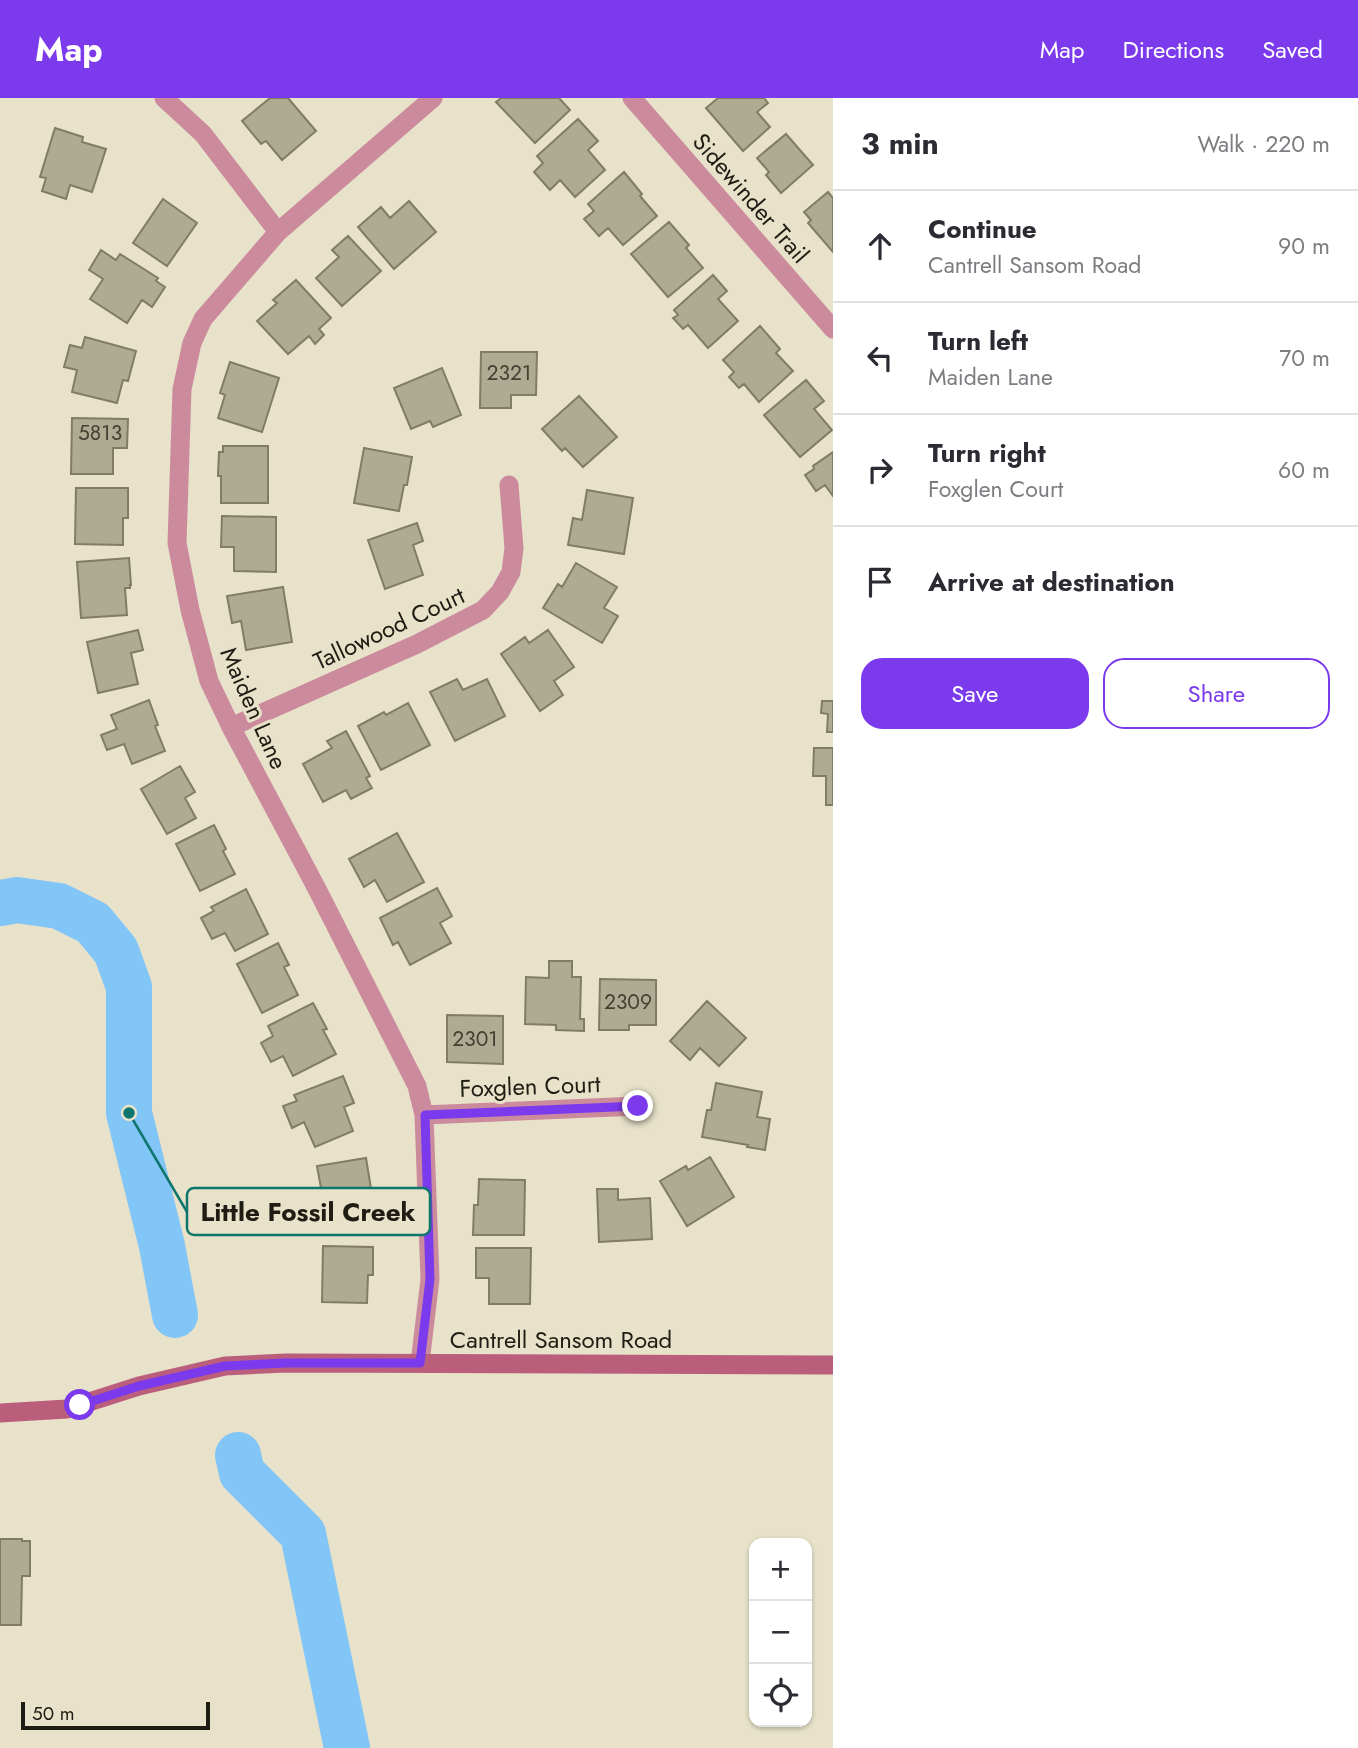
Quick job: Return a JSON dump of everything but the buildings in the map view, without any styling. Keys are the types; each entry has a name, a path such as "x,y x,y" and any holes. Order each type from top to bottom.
{"main road":[{"name":"Cantrell Sansom Road","path":"0,1413 68,1409 139,1386 225,1366 286,1363 833,1365"}],"street":[{"path":"164,98 203,134 278,232"},
{"name":"Maiden Lane","path":"420,1363 430,1279 425,1115 417,1086 209,681 190,610 177,543 182,389 192,343 203,319 278,232 433,98"},
{"name":"Sidewinder Trail","path":"632,98 833,329"},
{"name":"Tallowood Court","path":"231,727 417,644 484,610 500,592 511,572 514,548 509,485"},
{"name":"Foxglen Court","path":"425,1115 638,1106"}],"waterway":[{"path":"0,903 17,900 59,906 93,923 116,951 129,987 129,1113 162,1246 175,1315"},
{"path":"238,1455 242,1473 303,1534 347,1748"}],"place":[{"name":"Little Fossil Creek","path":"129,1113"}],"route":[{"path":"80,1405 139,1386 225,1366 420,1363 430,1279 425,1115 638,1106"}]}
